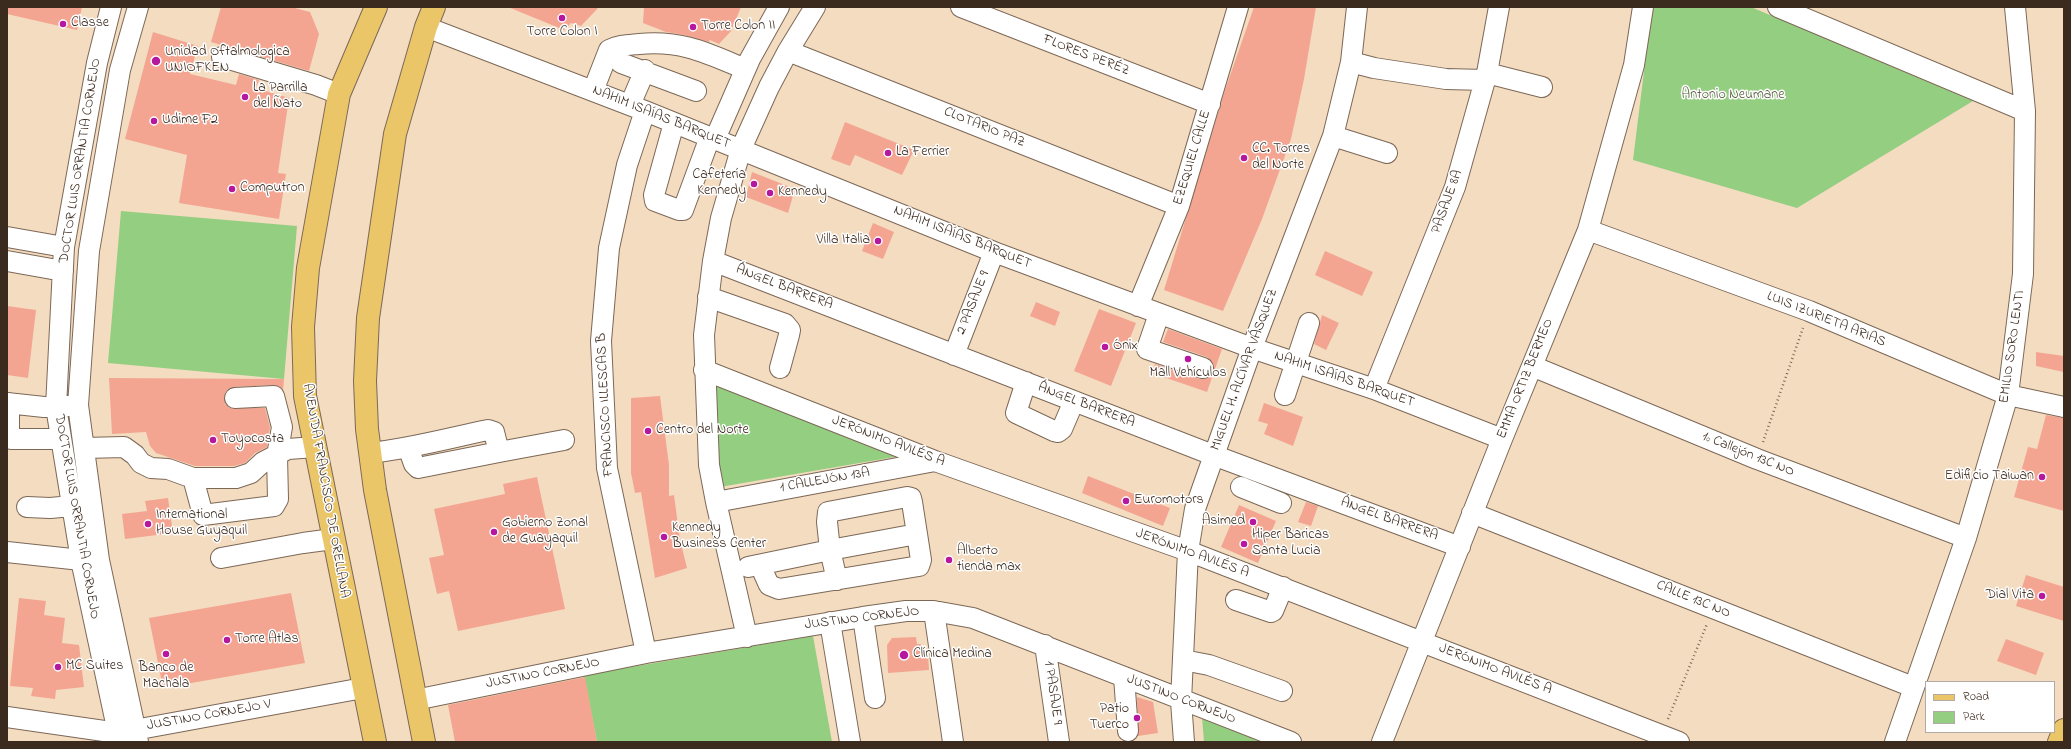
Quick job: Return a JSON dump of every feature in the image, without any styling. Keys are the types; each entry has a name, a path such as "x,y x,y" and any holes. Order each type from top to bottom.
{"main road":[{"name":"AVENIDA FRANCISCO DE ORELLANA","path":"374,742 362,688 305,396 303,327 308,268 339,94 376,7"},
{"path":"424,742 375,490 367,429 365,381 368,318 395,134 426,27 434,7"},
{"path":"2059,742 2064,730"}],"street":[{"name":"DOCTOR LUIS ORRANTIA CORNEJO","path":"112,7 96,63 64,247 56,407 81,560 128,736"},
{"name":"DOCTOR LUIS ORRANTIA CORNEJO","path":"128,736 99,560 78,405 89,251 120,70 138,7"},
{"path":"674,123 654,194 655,201 679,210 683,210 712,138 745,69 779,7"},
{"path":"747,637 709,465 704,370 704,335 708,297 713,261 722,218 741,149 788,51 815,7"},
{"name":"FLORES PERÉZ","path":"962,7 1210,104"},
{"name":"EZEQUIEL CALLE","path":"1138,306 1179,206 1238,7"},
{"name":"MIGUEL H. ALCÍVAR VÁSQUEZ","path":"1184,742 1182,701 1188,551 1195,509 1252,348 1333,136 1351,62 1357,7"},
{"name":"PASAJE 8A","path":"1374,389 1455,187 1486,77 1499,7"},
{"name":"EMMA ORTIZ BERMEO","path":"1382,742 1460,547 1472,513 1588,230 1634,65 1643,7"},
{"path":"1778,7 2025,111"},
{"name":"EMILIO SORO LENTI","path":"1895,742 1966,538 2008,395 2023,274 2025,111 2015,7"},
{"name":"NAHIM ISAÍAS BARQUET","path":"426,27 638,108 994,252 1252,348 1374,389 1502,439"},
{"path":"593,91 609,50 617,46 656,42 688,46 745,69"},
{"name":"CLOTARIO PAZ","path":"788,51 1179,206"},
{"path":"222,57 316,85 339,94"},
{"path":"1351,62 1374,68 1446,78 1486,77 1542,86"},
{"path":"621,63 645,70 696,91"},
{"name":"FRANCISCO ILLESCAS B","path":"645,70 609,248 601,341 607,468 646,653"},
{"path":"1333,136 1387,154"},
{"name":"LUIS IZURIETA ARIAS","path":"1588,230 1809,311 2008,395 2064,406"},
{"path":"7,236 64,247"},
{"name":"2 PASAJE 9","path":"954,354 994,252"},
{"path":"7,261 63,271"},
{"name":"ÁNGEL BARRERA","path":"713,261 1213,455 1460,547"},
{"path":"708,297 785,324 790,330 780,368"},
{"path":"1159,314 1147,349 1203,368"},
{"path":"1285,395 1309,323"},
{"name":"1º Callejón 13C NO","path":"1532,366 1757,459 1966,538"},
{"name":"JERÓNIMO AVILÉS A","path":"704,370 935,461 1188,551 1670,738"},
{"path":"1026,382 1016,413 1054,431 1062,430 1074,401"},
{"path":"193,478 203,515 274,506 278,499 277,456 282,427 274,396 235,398"},
{"path":"61,440 11,439 8,432 8,403 56,407 78,405"},
{"path":"370,453 393,451 488,430 494,432 499,452 564,440"},
{"path":"84,448 124,447 135,455 141,464 151,468 168,469 193,478 236,478 252,473 263,462 288,449 315,447"},
{"name":"1 CALLEJÓN 13A","path":"716,502 935,461"},
{"path":"1258,471 1246,489 1281,503"},
{"path":"760,565 769,585 779,589 837,580 919,566 920,560 917,534 910,498 828,512 827,522 830,550 837,580"},
{"path":"27,507 50,508 72,506"},
{"name":"CALLE 13C NO","path":"1472,513 1913,687"},
{"path":"732,571 830,550 917,534"},
{"path":"221,558 333,539"},
{"path":"7,552 81,560"},
{"path":"1236,600 1271,612 1273,611 1282,587"},
{"name":"JUSTINO CORNEJO","path":"415,700 646,653 747,637 863,616 906,611 934,611 973,618 1045,645 1182,701 1292,742"},
{"path":"934,611 953,742"},
{"path":"863,616 875,698"},
{"path":"830,622 850,742"},
{"name":"1 PASAJE 9","path":"1045,645 1059,742"},
{"path":"1183,660 1209,665 1282,691"},
{"path":"1124,677 1128,731"},
{"name":"JUSTINO CORNEJO V","path":"7,718 128,736 362,688"}],"path":[{"path":"1757,459 1809,311"},
{"path":"1670,738 1713,608"}],"green space":[{"name":"Antonio Neumane","path":"1652,7 1751,7 1973,101 1797,208 1633,160"},
{"path":"121,211 297,226 284,379 108,363"},
{"path":"716,381 906,455 720,487"},
{"path":"813,636 832,742 597,742 584,675"},
{"path":"1202,717 1261,742 1204,742"}],"building":[{"name":"Classe","path":"7,7 82,7 77,30 7,14"},
{"path":"221,7 291,7 310,12 319,34 309,71 211,42"},
{"name":"Torre Colon I","path":"508,7 599,7 581,26 571,23 564,30"},
{"name":"Torre Colon II","path":"644,7 741,7 731,31 719,44 710,40 709,42 666,32 643,23"},
{"name":"CC. Torres del Norte","path":"1254,7 1316,7 1304,79 1291,139 1262,219 1223,311 1164,290 1225,90"},
{"path":"153,32 198,46 190,74 236,85 239,74 259,80 256,88 289,98 278,173 286,174 279,219 179,203 187,155 125,139"},
{"path":"845,122 914,150 902,175 855,155 850,166 831,159"},
{"name":"Kennedy","path":"752,172 795,189 788,213 746,197"},
{"name":"Villa Italia","path":"873,223 894,232 883,259 862,251"},
{"path":"1325,251 1373,272 1362,296 1315,275"},
{"path":"1036,302 1060,312 1055,326 1030,316"},
{"path":"7,306 36,310 28,378 7,375"},
{"name":"Ónix","path":"1099,309 1136,323 1111,386 1074,371"},
{"path":"1322,315 1339,323 1326,350 1314,344"},
{"path":"1168,329 1222,349 1214,372 1214,365 1207,357 1163,342"},
{"path":"2036,352 2064,356 2064,372 2036,366"},
{"path":"1155,364 1200,379 1206,379 1214,372 1207,392 1152,373"},
{"name":"Toyocosta","path":"109,378 284,379 283,390 279,386 274,385 234,387 228,389 225,393 225,404 230,408 265,408 270,427 267,447 255,453 245,463 234,466 195,466 156,453 150,446 146,432 112,434"},
{"path":"660,396 669,465 669,496 674,495 680,540 687,568 655,578 641,492 635,493 631,473 631,398"},
{"path":"1264,403 1303,417 1293,446 1264,434 1268,424 1258,421"},
{"name":"Edificio Taiwan","path":"2046,415 2064,418 2064,511 2014,497 2028,447 2037,449"},
{"name":"Euromotors","path":"1088,476 1170,508 1163,526 1082,493"},
{"name":"Gobierno Zonal de Guayaquil","path":"537,477 565,609 458,631 449,591 437,594 429,558 444,555 434,509 505,494 503,484"},
{"name":"International House Guyaquil","path":"168,498 173,533 125,539 122,514 147,511 145,501"},
{"path":"1306,502 1318,506 1311,526 1298,522"},
{"path":"1239,505 1276,521 1258,563 1221,547"},
{"name":"Dial Vita","path":"2026,575 2064,587 2064,621 2016,606"},
{"name":"Torre Atlas","path":"291,593 305,663 163,688 149,618"},
{"path":"19,598 46,601 44,615 65,618 62,643 79,645 84,687 56,690 55,699 31,696 33,688 10,686"},
{"name":"Clínica Medina","path":"916,637 917,644 921,644 921,655 928,655 929,670 888,673 887,645 892,638"},
{"path":"2006,639 2044,653 2036,675 1997,661"},
{"path":"585,677 597,742 455,742 448,705"},
{"path":"1137,697 1153,702 1158,733 1138,736"}],"place":[{"name":"Torre Colon I","path":"562,18"},
{"name":"Classe","path":"63,24"},
{"name":"Torre Colon II","path":"693,27"},
{"name":"Unidad Oftalmologica UNIOFKEN","path":"156,61"},
{"name":"La Parrilla del Ñato","path":"245,97"},
{"name":"Udime F2","path":"154,121"},
{"name":"La Ferrier","path":"888,153"},
{"name":"CC. Torres del Norte","path":"1244,158"},
{"name":"Cafetería Kennedy","path":"754,184"},
{"name":"Computron","path":"232,189"},
{"name":"Kennedy","path":"770,193"},
{"name":"Villa Italia","path":"878,241"},
{"name":"Ónix","path":"1105,347"},
{"name":"Mall Vehículos","path":"1188,359"},
{"name":"Centro del Norte","path":"648,431"},
{"name":"Toyocosta","path":"213,440"},
{"name":"Edificio Taiwan","path":"2042,477"},
{"name":"Euromotors","path":"1126,501"},
{"name":"Asimed","path":"1253,522"},
{"name":"International House Guyaquil","path":"148,524"},
{"name":"Gobierno Zonal de Guayaquil","path":"494,532"},
{"name":"Kennedy Business Center","path":"664,537"},
{"name":"Hiper Baricas Santa Lucia","path":"1244,544"},
{"name":"Alberto tienda max","path":"949,560"},
{"name":"Dial Vita","path":"2042,596"},
{"name":"Torre Atlas","path":"227,640"},
{"name":"Banco de Machala","path":"166,654"},
{"name":"Clínica Medina","path":"904,655"},
{"name":"MC Suites","path":"58,667"},
{"name":"Patio Tuerco","path":"1137,718"}]}
